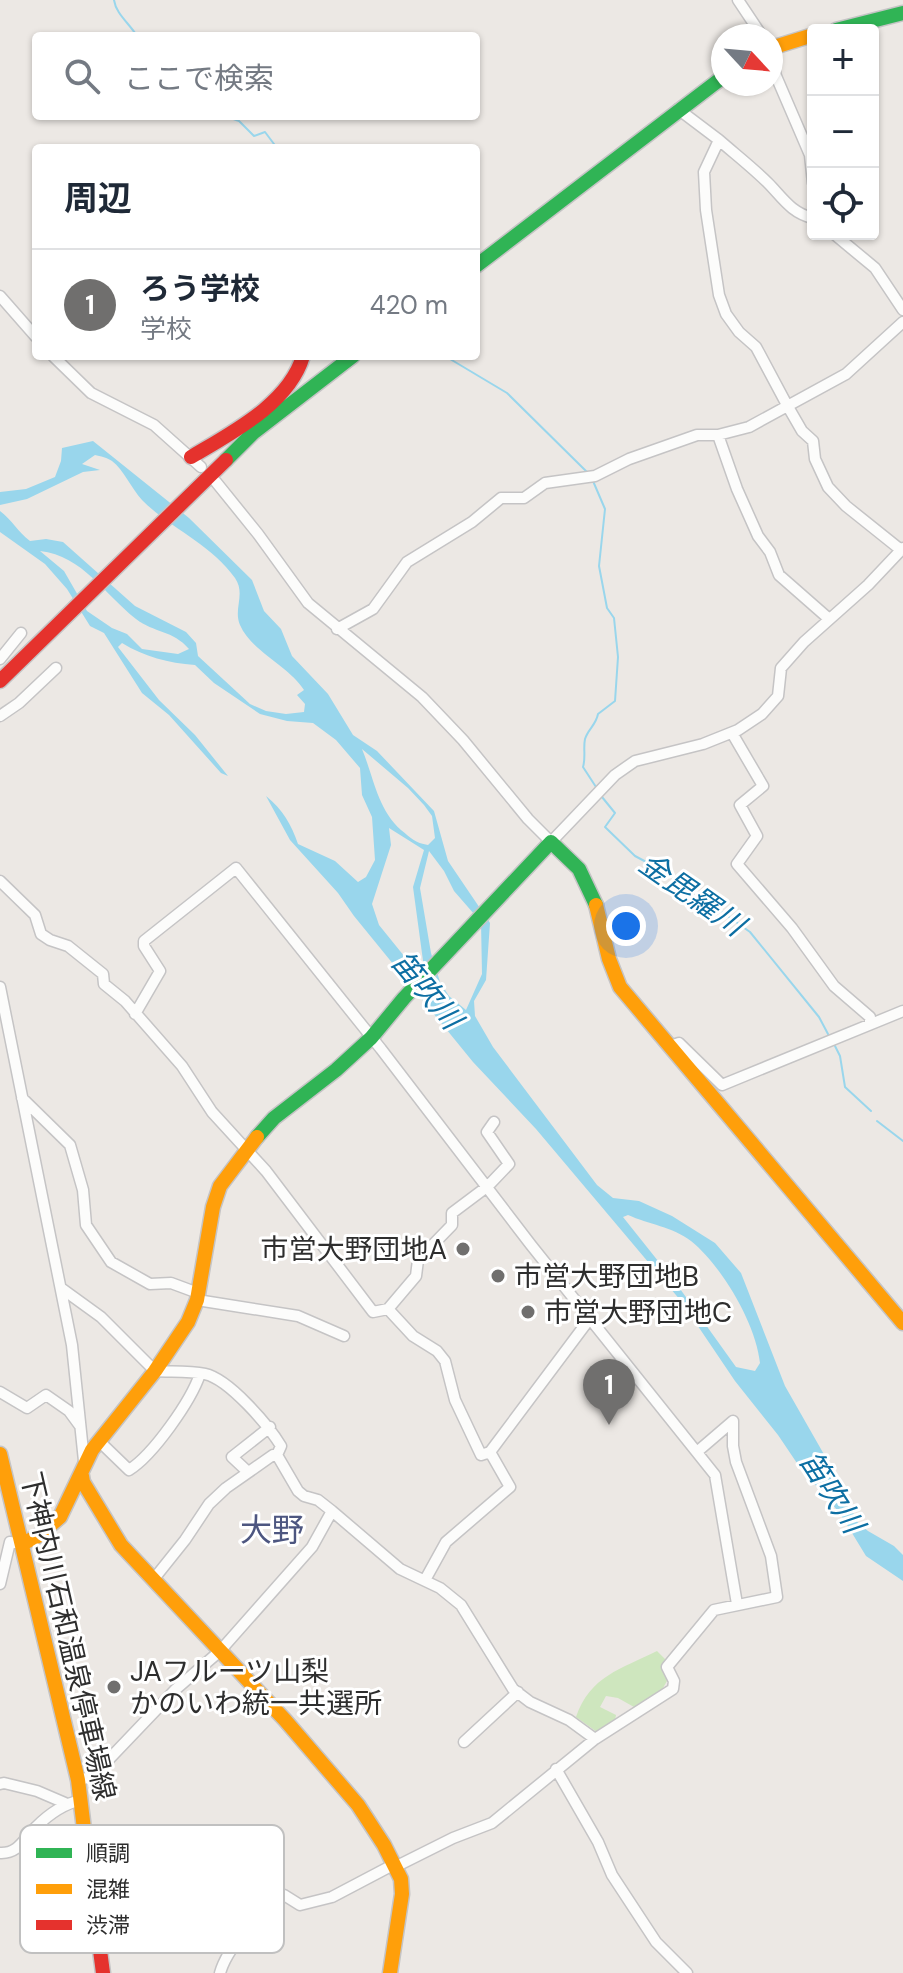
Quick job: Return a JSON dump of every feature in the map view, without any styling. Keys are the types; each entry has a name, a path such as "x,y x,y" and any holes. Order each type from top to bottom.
{"street":[{"path":"738,0 754,24"},
{"path":"860,24 903,13"},
{"path":"783,44 807,37"},
{"path":"480,263 711,86"},
{"path":"783,92 810,155 811,168"},
{"path":"678,109 719,140 769,184 786,204 807,216"},
{"path":"0,1584 10,1542 22,1544 35,1539 53,1525 66,1508 99,1441 155,1371 188,1322 197,1296 213,1207 220,1186 247,1148 274,1118 336,1070 371,1038 404,998 615,775 635,761 703,744 732,733 773,704 778,696 781,668 828,618 868,585 902,549 846,506 828,487 815,459 815,445 787,405 762,357 726,314 719,295 706,210 704,172 719,140"},
{"path":"841,240 875,268 903,310"},
{"path":"0,296 32,332"},
{"path":"337,629 373,609 407,562 472,522 501,498 524,498 545,483 595,476 629,459 697,435 718,435 749,427 846,374 903,322"},
{"path":"57,360 91,393 154,425 196,462 291,384 303,360"},
{"path":"0,681 253,433 348,360"},
{"path":"718,435 737,489 779,575 828,618"},
{"path":"216,482 308,603 422,697 463,740 528,819 571,860 590,889 608,963 620,987 903,1323"},
{"path":"0,659 21,633"},
{"path":"0,716 19,703 56,668"},
{"path":"732,733 763,786 740,805 757,836 737,864 792,928 834,986 870,1017 870,1022"},
{"path":"135,1014 160,971 144,941 236,868 715,1475 737,1604"},
{"path":"0,881 35,915 41,934 68,946 103,974 104,984 125,1001 182,1066 212,1112 247,1148 373,1312 388,1309 416,1276 418,1260 452,1225 452,1213 488,1186 509,1164 487,1132 494,1122"},
{"path":"0,987 74,1359 82,1427 83,1482 121,1545 285,1720 358,1805 397,1866 402,1894 390,1973"},
{"path":"670,1046 679,1043 722,1085 903,1011"},
{"path":"22,1098 70,1145 83,1190 86,1225 111,1262 150,1284 171,1283 197,1296 298,1316 344,1336"},
{"path":"61,1288 101,1317 155,1371 208,1375 238,1397 270,1427 281,1446 277,1455"},
{"path":"388,1309 413,1336 437,1351 445,1361 455,1400 481,1455 490,1452 591,1317"},
{"path":"99,1441 129,1470 134,1467 158,1442 196,1386 200,1374"},
{"path":"0,1392 27,1408 46,1395 69,1411 82,1427"},
{"path":"284,1895 300,1905 322,1900 453,1838 492,1823 595,1739 673,1689 674,1681 667,1667 714,1610 777,1597 771,1556 736,1462 733,1421 698,1451"},
{"path":"248,1472 232,1457 270,1427"},
{"path":"425,1580 446,1542 510,1487 490,1452"},
{"name":"下神内川石和温泉停車場線","path":"0,1454 78,1780 84,1825"},
{"path":"153,1580 209,1504 248,1472 277,1455"},
{"path":"277,1455 298,1491 332,1511 400,1569 440,1588 461,1605 518,1692 530,1702 569,1720 595,1739"},
{"path":"78,1780 92,1777 176,1689 220,1651 312,1547 332,1511"},
{"path":"464,1742 518,1692"},
{"path":"556,1769 619,1885 656,1942 687,1973"},
{"path":"0,1784 37,1791 65,1803"},
{"path":"38,1825 65,1803 81,1800"},
{"path":"0,1853 8,1853 20,1846"},
{"name":"下神内川石和温泉停車場線","path":"100,1953 103,1973"},
{"path":"220,1973 230,1953"}],"green space":[{"path":"657,1651 668,1662 663,1667 667,1681 660,1693 634,1707 618,1698 606,1696 600,1707 616,1715 615,1720 597,1732 576,1717 582,1703 598,1683"}],"water":[{"name":"笛吹川","path":"93,441 189,518 252,580 264,611 281,629 292,656 328,694 353,735 377,751 434,811 448,861 490,923 486,980 474,1001 475,1016 493,1047 597,1185 613,1198 639,1201 672,1216 715,1243 741,1273 785,1386 850,1500 855,1520 903,1555 903,1581 866,1556 841,1515 807,1478 735,1381 681,1301 536,1129 473,1062 338,893 290,840 266,796 286,818 298,844 335,861 358,882 366,877 375,860 372,817 362,795 360,768 336,740 313,723 260,714 214,683 195,665 157,658 122,643 118,647 159,700 195,735 228,776 221,773 169,715 142,693 104,633 90,626 67,589 45,564 0,532 0,511 30,541 46,539 63,542 135,606 186,632 196,643 198,656 250,704 266,711 286,714 304,712 305,704 297,695 304,690 253,643 240,625 239,590 235,578 203,546 142,500 112,461 95,455 82,464 100,470 83,472 27,499 0,505 0,492 26,489 55,477 62,448","holes":["40,551 69,560 136,619 176,638 189,649 178,654 142,649 127,634 87,611 64,571","362,749 424,805 432,816 435,838 428,845 413,840 393,821 381,802","389,828 424,850 413,887 424,968 417,972 379,925 372,904 391,845","429,851 454,891 481,922 482,974 466,1010 449,996 440,982 431,953 420,888","628,1215 668,1229 684,1236 703,1252 725,1280 745,1314 760,1363 755,1371 736,1367 678,1286 623,1217"]}],"waterway":[{"name":"金毘羅川","path":"114,0 134,32"},
{"name":"金毘羅川","path":"236,120 254,136 265,132 274,144"},
{"name":"金毘羅川","path":"452,360 507,393 587,472"},
{"name":"金毘羅川","path":"593,481 605,509 599,566 607,608 614,618 618,657 615,701 598,714 585,739 583,767 596,787"},
{"name":"金毘羅川","path":"602,797 615,813 605,827 635,856 667,873 750,932 819,1017 828,1034"},
{"name":"金毘羅川","path":"835,1046 840,1056 845,1087 871,1111"},
{"name":"金毘羅川","path":"877,1121 903,1141"}],"traffic: fast":[{"path":"860,24 903,13"},
{"path":"480,263 711,86"},
{"path":"226,460 253,433 348,360"},
{"path":"257,1137 274,1118 336,1070 371,1038 404,998 551,842 579,869 596,905"}],"traffic: slow":[{"path":"783,44 807,37"},
{"path":"596,905 609,959 620,987 903,1323"},
{"path":"22,1544 38,1536 60,1517 92,1450 155,1371 188,1322 197,1300 213,1207 220,1186 257,1137"},
{"path":"0,1454 78,1780 84,1825"},
{"path":"82,1476 121,1545 285,1720 358,1805 384,1845 401,1879 402,1894 390,1973"}],"traffic: jam":[{"path":"191,457 257,416 272,403 296,373 301,360"},
{"path":"0,681 226,460"},
{"path":"100,1953 103,1973"}],"place":[{"name":"市営大野団地A","path":"463,1249"},
{"name":"市営大野団地B","path":"498,1276"},
{"name":"市営大野団地C","path":"528,1312"},
{"name":"ろう学校","path":"609,1425"},
{"name":"JAフルーツ山梨 かのいわ統一共選所","path":"114,1687"}],"district":[{"name":"大野","path":"272,1530"}]}
